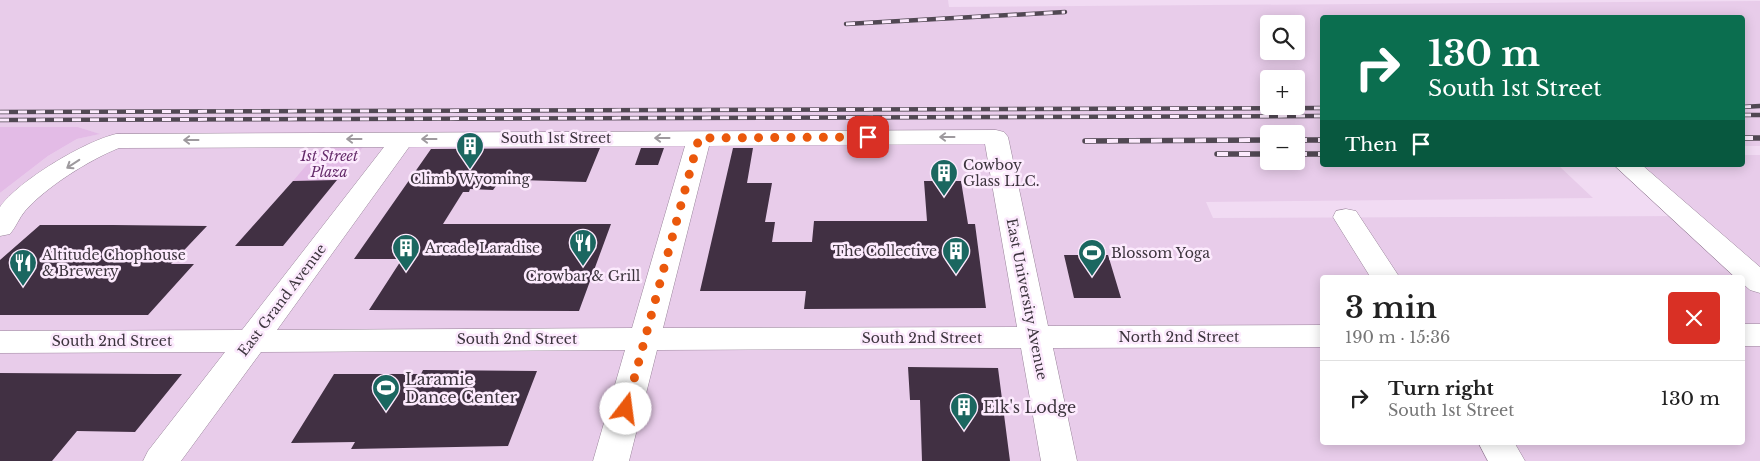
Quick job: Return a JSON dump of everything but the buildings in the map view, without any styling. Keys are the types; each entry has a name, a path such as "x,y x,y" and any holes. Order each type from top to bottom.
{"street":[{"name":"South 1st Street","path":"4,216 56,174 100,146 116,141 996,137"},
{"name":"East University Avenue","path":"996,137 1059,461"},
{"path":"611,461 699,138"},
{"name":"East Grand Avenue","path":"162,461 403,139"},
{"path":"1629,167 1760,283"},
{"path":"1346,217 1384,275"},
{"path":"1745,335 1760,335"},
{"name":"North 2nd Street","path":"1035,337 1320,336"},
{"name":"South 2nd Street","path":"0,342 1035,337"},
{"path":"1497,445 1507,461"}],"shaded area":[{"path":"0,0 948,0 949,7 1760,1 1760,146 1745,146 1745,15 1320,15 1320,167 1560,167 1593,198 1206,202 1213,218 1683,216 1629,167 1745,167 1745,155 1760,155 1760,461 0,461 0,193 48,156 77,139 99,134 78,127 0,127"}],"green space":[{"path":"0,127 78,127 100,134 77,139 48,156 0,193"},
{"name":"1st Street Plaza","path":"322,147 363,147 337,181 293,181"}],"railway":[{"path":"846,24 1065,12"},
{"path":"1745,107 1760,106"},
{"path":"0,112 1320,108"},
{"path":"1745,115 1760,115"},
{"path":"0,120 1320,116"},
{"path":"1745,138 1760,138"},
{"path":"1085,141 1260,140"},
{"path":"1305,140 1320,140"},
{"path":"1217,154 1260,154"},
{"path":"1305,154 1320,154"}],"place":[{"name":"Climb Wyoming","path":"470,170"},
{"name":"Cowboy Glass LLC.","path":"944,197"},
{"name":"Crowbar & Grill","path":"583,267"},
{"name":"Arcade Laradise","path":"406,272"},
{"name":"The Collective","path":"956,275"},
{"name":"Blossom Yoga","path":"1092,277"},
{"name":"Altitude Chophouse & Brewery","path":"23,287"},
{"name":"Laramie Dance Center","path":"386,412"},
{"name":"Elk's Lodge","path":"964,431"}],"route":[{"path":"626,409 699,138 868,137"}]}
